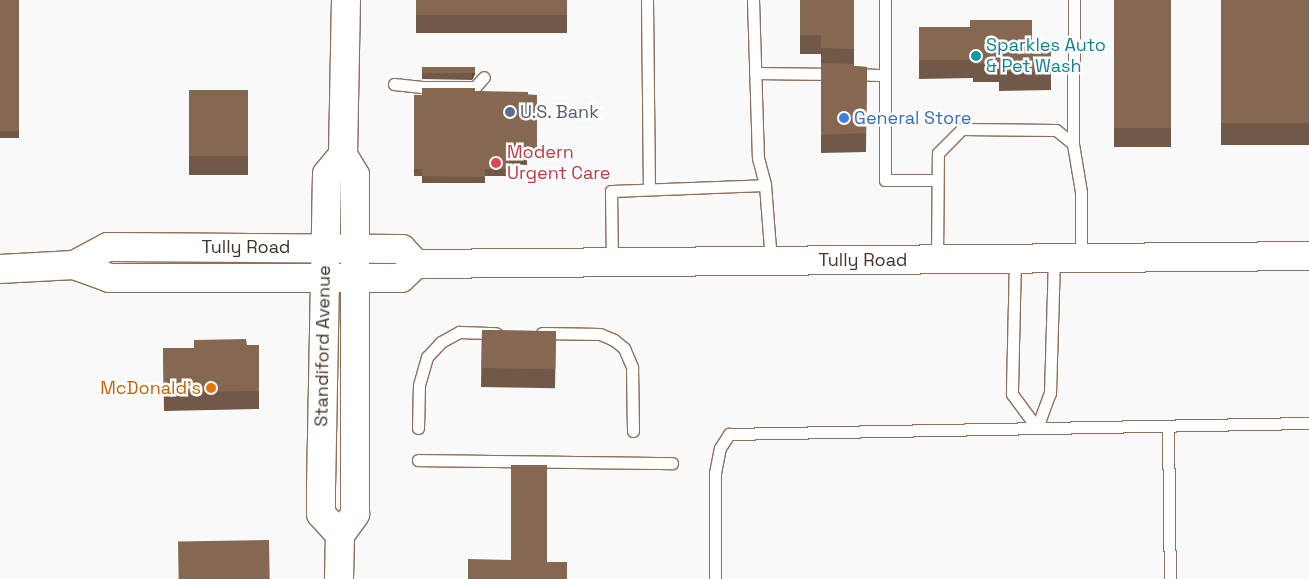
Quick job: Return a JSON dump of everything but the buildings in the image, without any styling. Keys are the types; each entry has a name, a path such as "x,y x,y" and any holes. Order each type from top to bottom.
{"main road":[{"name":"Standiford Avenue","path":"343,154 327,174 320,514 340,535 355,514 357,247 355,175 343,154 346,0"},
{"name":"Tully Road","path":"74,265 108,247 357,247 402,249 416,264"},
{"name":"Tully Road","path":"0,269 74,265 109,278 401,278 416,264 1309,256"},
{"path":"339,579 340,535"}],"lane":[{"path":"647,0 649,189"},
{"path":"753,0 758,158 765,185 771,261"},
{"path":"885,0 885,180 938,180"},
{"path":"1074,0 1073,144 1081,192 1081,257"},
{"path":"755,73 885,75"},
{"path":"394,84 422,87 475,87 484,77"},
{"path":"937,260 938,153 962,129 1056,130 1073,144"},
{"path":"612,262 611,191 765,185"},
{"path":"1015,258 1012,394 1037,428"},
{"path":"1037,428 1050,394 1054,258"},
{"path":"418,428 419,385 428,357 441,342 459,332 506,333"},
{"path":"534,333 600,334 614,340 624,348 632,367 633,430"},
{"path":"715,579 715,472 720,448 729,434 1309,423"},
{"path":"1168,426 1170,579"},
{"path":"418,460 672,463"}],"place":[{"name":"Sparkles Auto & Pet Wash","path":"976,56"},
{"name":"U.S. Bank","path":"510,112"},
{"name":"General Store","path":"844,118"},
{"name":"Modern Urgent Care","path":"496,163"},
{"name":"McDonald's","path":"211,388"}]}
